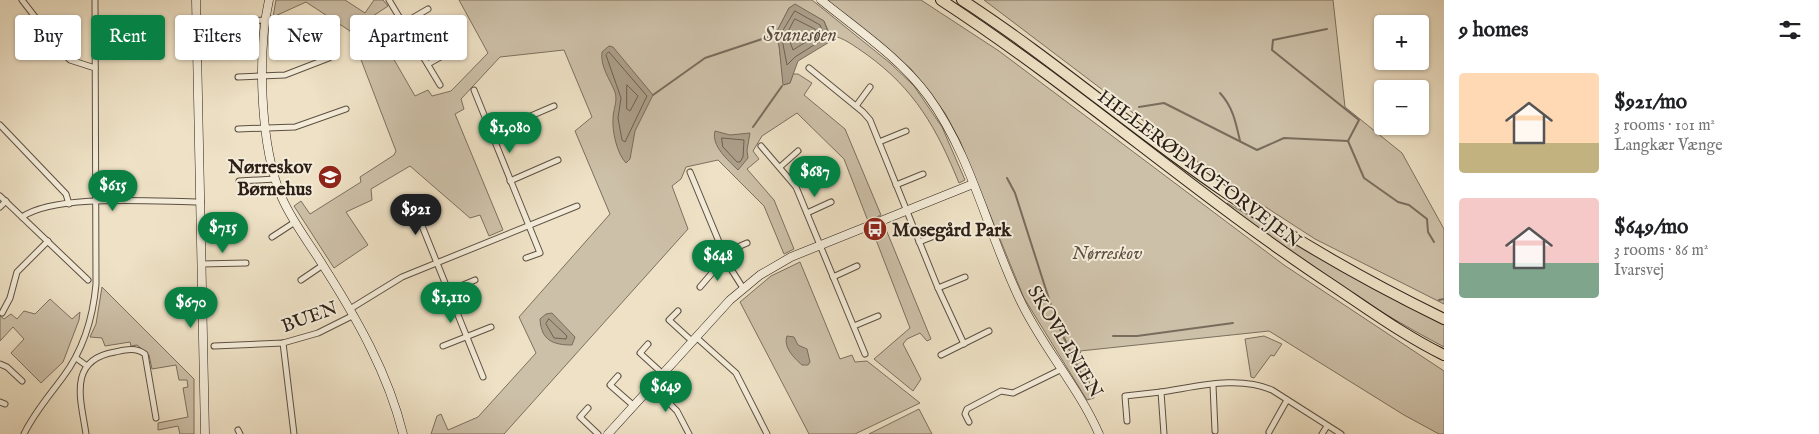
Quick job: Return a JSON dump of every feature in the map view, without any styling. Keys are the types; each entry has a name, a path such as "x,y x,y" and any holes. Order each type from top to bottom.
{"highway":[{"name":"HILLERØDMOTORVEJEN","path":"941,0 1038,68 1281,252 1442,355"},
{"name":"HILLERØDMOTORVEJEN","path":"962,0 1241,203 1291,236 1363,277 1444,319"}],"street":[{"path":"22,0 63,53 79,64 95,68"},
{"path":"24,434 44,401 76,358 87,334 94,310 96,284 95,0"},
{"path":"196,0 204,434"},
{"path":"268,0 264,20 263,76 265,129 267,152 275,179 295,222 352,312 386,380 404,434"},
{"path":"389,0 399,15"},
{"name":"SKOVLINIEN","path":"821,0 892,58 928,95 952,135 1021,303 1089,412 1099,434"},
{"path":"418,15 428,9"},
{"path":"259,20 264,20"},
{"path":"238,77 285,75 323,60"},
{"path":"426,60 440,85"},
{"path":"428,64 435,60"},
{"path":"809,68 856,106 870,120 938,288 964,344"},
{"path":"856,106 870,87"},
{"path":"474,90 540,253 526,258"},
{"path":"491,133 554,106"},
{"path":"238,129 295,128 346,109"},
{"path":"0,125 66,194 69,204"},
{"path":"879,142 906,131"},
{"path":"761,146 796,187 865,354"},
{"path":"780,167 798,151"},
{"path":"510,182 558,160"},
{"path":"690,172 729,266 743,288"},
{"path":"896,185 923,174"},
{"path":"239,181 275,179"},
{"path":"608,434 743,288 772,267 973,184"},
{"path":"0,196 88,280"},
{"path":"412,201 483,377"},
{"path":"0,207 6,202"},
{"path":"22,217 45,208 69,204 96,202 201,202"},
{"path":"807,213 831,202"},
{"name":"BUEN","path":"214,346 283,343 318,333 402,277 577,206"},
{"path":"272,236 295,222"},
{"path":"919,242 947,231"},
{"path":"2,313 10,298 17,272 48,242"},
{"path":"724,253 747,243"},
{"path":"201,264 246,263"},
{"path":"301,280 323,265"},
{"path":"700,287 712,273 729,266"},
{"path":"833,276 857,266"},
{"path":"938,288 966,277"},
{"path":"425,301 475,280"},
{"path":"678,311 669,320 736,373 767,434"},
{"path":"854,326 878,316"},
{"path":"443,346 491,327"},
{"path":"941,355 989,331"},
{"path":"283,343 294,434"},
{"path":"648,344 640,353 663,374"},
{"path":"86,434 79,387 81,374 87,366 103,354 134,349 144,354 156,418"},
{"path":"76,358 87,366"},
{"path":"0,364 7,367 22,381"},
{"path":"969,422 964,414 967,409 1000,391 1013,393 1062,369"},
{"path":"618,376 610,385 634,406"},
{"path":"1127,421 1125,396 1234,382 1262,386 1341,434"},
{"path":"1213,385 1215,431"},
{"path":"652,386 677,411 689,434"},
{"path":"1161,392 1164,434"},
{"path":"1269,432 1287,400"},
{"path":"588,408 580,417 598,434"},
{"path":"1322,434 1327,426"}],"green space":[{"path":"276,0 345,0 365,13 374,0 383,0 388,6 374,15 350,15 350,31 340,24 340,15 326,15 306,2 273,15"},
{"path":"459,0 812,0 890,63 914,86 942,127 965,180 959,183 942,145 923,111 898,81 883,67 853,45 830,35 824,21 795,5 789,8 775,35 779,45 784,85 790,83 793,74 798,74 812,83 804,95 845,129 881,215 868,221 844,159 797,113 762,136 753,151 759,159 747,169 774,200 794,249 784,254 764,206 718,160 686,167 681,179 672,186 688,229 504,434 431,434 437,416 441,414 448,430 478,417 536,353 519,317 610,214 575,131 592,117 564,50 500,57 461,99 464,109 455,114 503,230 489,236 480,215 470,218 410,166 371,189 372,200 346,212 368,245 334,268 294,206 301,201 310,214 361,182 360,177 394,155 396,151 361,60 394,60 415,96 428,90 432,96 451,91 488,53"},
{"name":"Nørreskov","path":"827,0 921,0 999,51 1284,265 1444,371 1444,434 1439,434 1404,415 1269,331 1080,351 1094,398 1087,400 1024,298 960,141 945,113 911,69"},
{"path":"984,0 1333,0 1345,107 1374,130 1374,135 1380,135 1402,153 1444,229 1444,304 1315,239 1207,169"},
{"path":"1227,203 1403,304 1444,323 1444,347 1387,315 1306,264 1227,207"},
{"path":"885,227 931,339 927,341 920,333 907,339 903,344 921,379 913,391 874,359 910,328 873,232"},
{"path":"800,262 840,359 852,355 855,362 867,361 920,403 855,434 809,434 740,302 771,276"},
{"path":"102,287 194,379 194,434 180,434 178,426 158,430 158,423 188,417 183,388 188,387 187,380 179,380 176,365 152,369 149,355 137,345 131,346 130,342 105,346 102,338 90,337 96,324"},
{"path":"50,299 72,319 80,312 79,320 63,362 41,383 11,353 24,339 13,327 0,341 0,316 4,319 11,314 17,319 24,311 35,314"},
{"path":"1264,336 1282,344 1254,378 1251,377 1245,339"},
{"path":"919,409 932,434 869,434"}],"water":[{"name":"Svanesøen","path":"795,4 824,21 831,41 798,61 790,83 783,85 779,45 775,35 789,8"},
{"path":"609,46 613,47 653,95 635,131 630,159 626,163 618,148 613,130 615,92 602,63 602,52"},
{"path":"715,131 730,135 750,133 747,150 748,158 738,170 718,147 714,137"},
{"path":"552,313 575,337 572,345 554,343 546,337 540,319 546,314"},
{"path":"787,336 794,337 798,345 807,349 810,362 808,365 802,365 790,352 786,340"}],"waterway":[{"path":"1327,29 1273,40 1272,50 1359,120 1348,141"},
{"path":"653,95 705,58 768,37"},
{"path":"753,127 782,86"},
{"path":"1220,93 1231,110 1240,141"},
{"path":"1139,107 1164,103 1257,150 1284,138 1348,141 1364,178 1398,202 1409,205 1427,219 1428,232 1434,242"},
{"path":"1007,178 1015,193 1056,321 1082,376"},
{"path":"1439,300 1444,299"},
{"path":"1113,336 1137,336 1233,323"}],"place":[{"name":"Nørreskov Børnehus","path":"330,177"},
{"name":"Mosegård Park","path":"875,229"}]}
